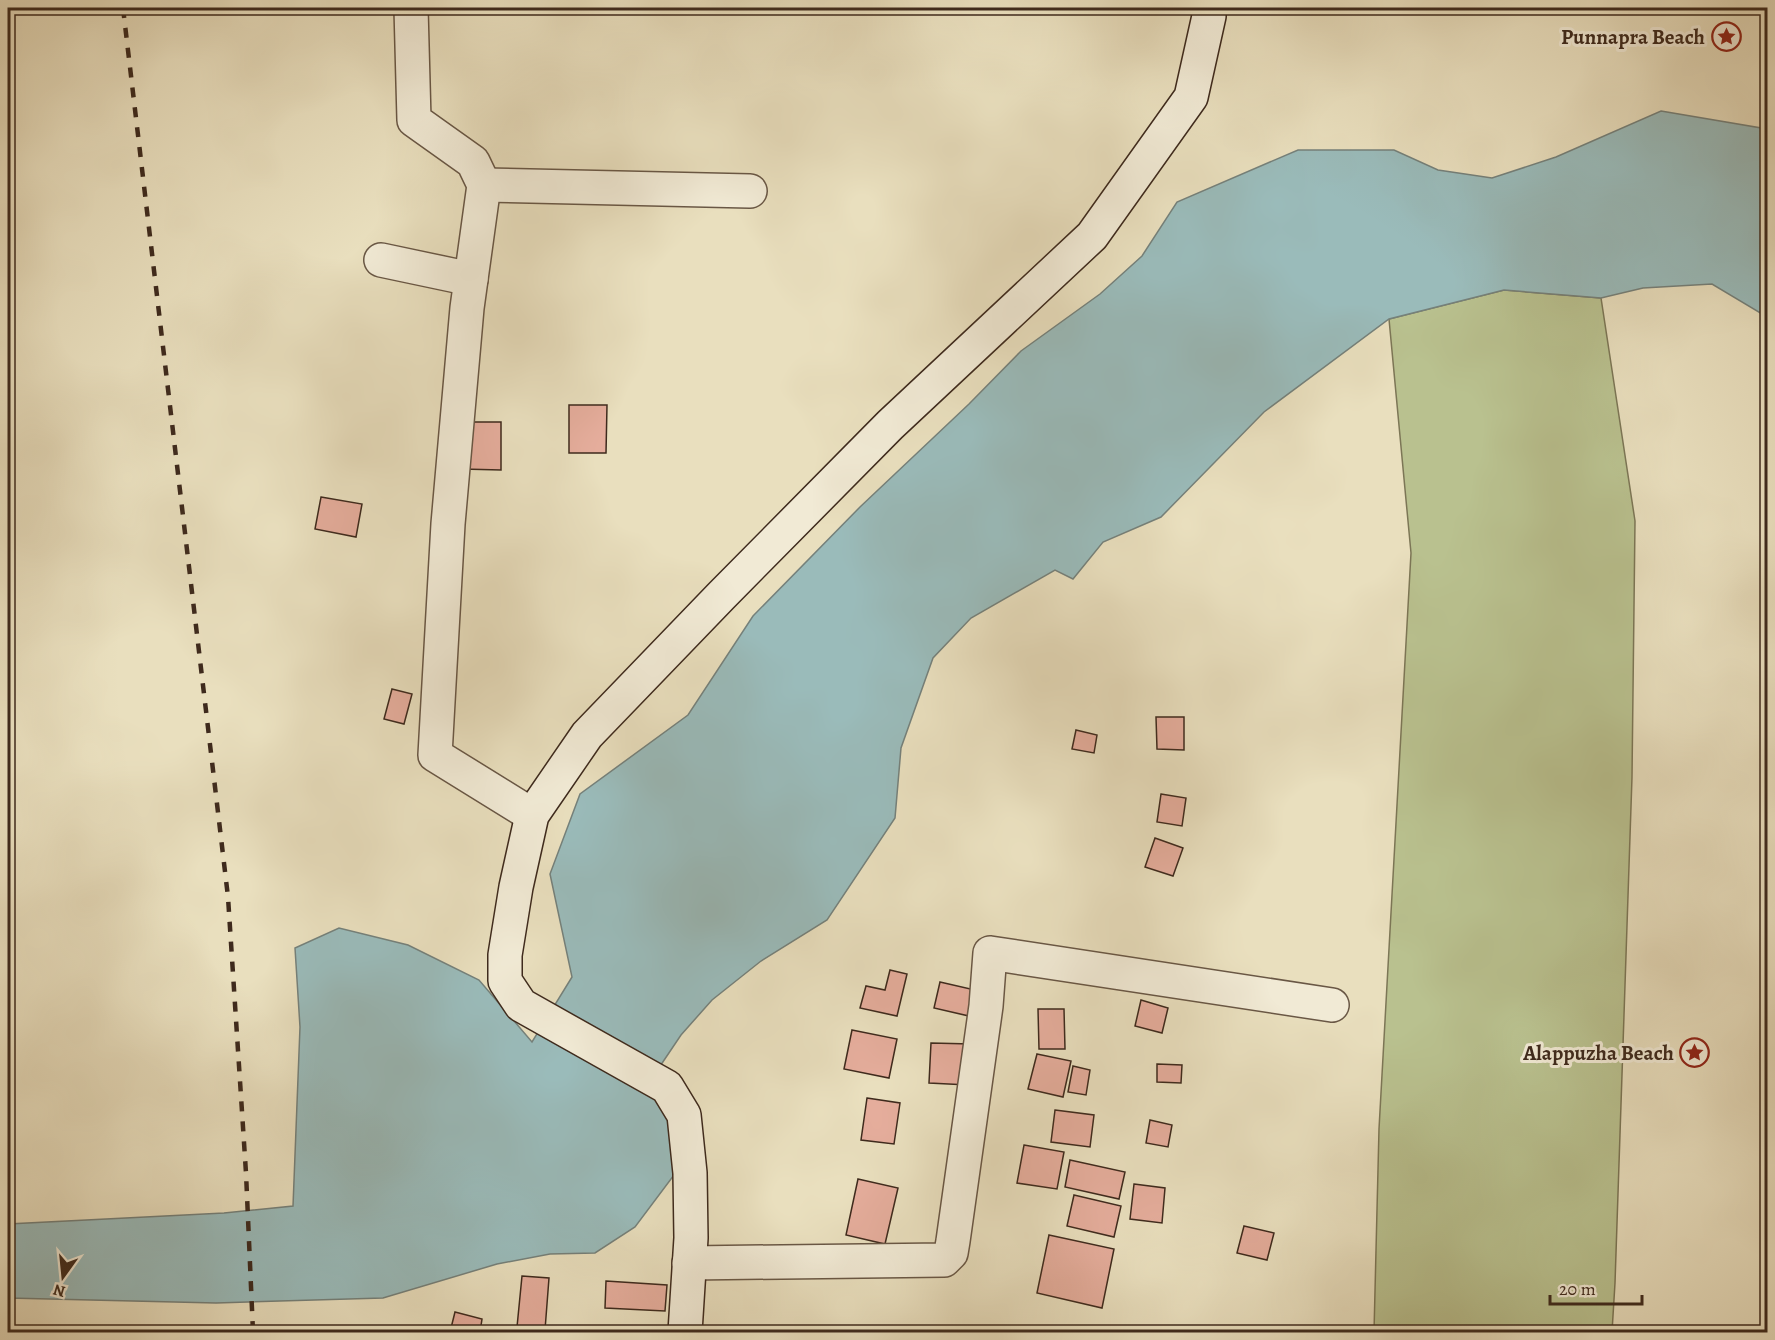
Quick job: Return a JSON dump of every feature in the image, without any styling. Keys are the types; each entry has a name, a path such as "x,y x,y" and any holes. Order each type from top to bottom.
{"street":[{"path":"411,8 414,120 473,162 484,185 467,308 448,524 435,755 532,815"},
{"path":"686,1317 691,1238 690,1173 684,1115 668,1087 521,1005 505,981 505,955 516,887 532,815 587,735 721,596 890,425 1092,236 1191,97 1209,8"},
{"path":"484,185 750,191"},
{"path":"381,260 471,279"},
{"path":"688,1263 944,1260 951,1253 986,1006 990,953 1332,1005"}],"green space":[{"path":"1504,290 1601,298 1635,521 1632,777 1612,1332 1374,1332 1379,1129 1411,553 1389,319"}],"water":[{"path":"1661,111 1767,129 1767,317 1712,284 1643,288 1601,298 1504,290 1389,319 1264,412 1161,517 1103,542 1073,579 1055,570 971,618 933,658 901,748 895,818 827,920 761,961 712,1000 681,1035 644,1090 677,1120 680,1167 635,1227 595,1253 550,1254 497,1264 383,1298 216,1303 8,1298 8,1224 224,1213 293,1206 300,1027 295,948 339,928 408,945 479,980 532,1042 572,977 550,874 580,794 688,715 753,616 860,507 969,404 1021,351 1100,294 1142,256 1177,202 1298,150 1394,150 1438,170 1492,178 1556,157"}],"building":[{"path":"569,405 607,405 606,453 569,453"},
{"path":"462,422 501,422 501,470 462,469"},
{"path":"321,497 362,504 356,537 315,529"},
{"path":"392,689 412,694 404,724 384,719"},
{"path":"1156,717 1184,717 1184,750 1157,749"},
{"path":"1076,730 1097,735 1094,753 1072,749"},
{"path":"1161,794 1186,798 1182,826 1157,822"},
{"path":"1155,838 1183,848 1173,876 1145,867"},
{"path":"890,970 907,974 897,1016 860,1008 866,986 885,990"},
{"path":"940,982 975,990 969,1016 934,1008"},
{"path":"1141,1000 1168,1008 1162,1033 1135,1026"},
{"path":"1038,1009 1064,1009 1065,1049 1039,1049"},
{"path":"852,1030 897,1039 889,1078 844,1069"},
{"path":"931,1043 971,1044 968,1085 929,1083"},
{"path":"1037,1054 1071,1061 1063,1097 1028,1089"},
{"path":"1157,1064 1182,1065 1181,1083 1157,1082"},
{"path":"1073,1066 1090,1070 1086,1095 1068,1092"},
{"path":"867,1098 900,1103 894,1144 861,1140"},
{"path":"1055,1110 1094,1115 1090,1147 1051,1142"},
{"path":"1150,1120 1172,1125 1168,1147 1146,1143"},
{"path":"1024,1145 1064,1152 1057,1189 1017,1183"},
{"path":"1070,1160 1125,1172 1119,1199 1065,1187"},
{"path":"858,1179 898,1188 885,1244 846,1235"},
{"path":"1134,1184 1165,1188 1162,1223 1130,1219"},
{"path":"1074,1195 1121,1206 1114,1237 1067,1226"},
{"path":"1244,1226 1274,1233 1267,1260 1237,1253"},
{"path":"1049,1235 1114,1249 1102,1308 1037,1293"},
{"path":"522,1276 549,1278 545,1330 517,1327"},
{"path":"606,1281 667,1285 665,1311 605,1308"},
{"path":"8,1291 14,1293 8,1321"},
{"path":"455,1312 482,1319 480,1332 450,1332"}],"railway":[{"path":"123,8 228,897 246,1173 253,1332"}],"place":[{"name":"Punnapra Beach","path":"1726,37"},
{"name":"Alappuzha Beach","path":"1695,1053"}]}
